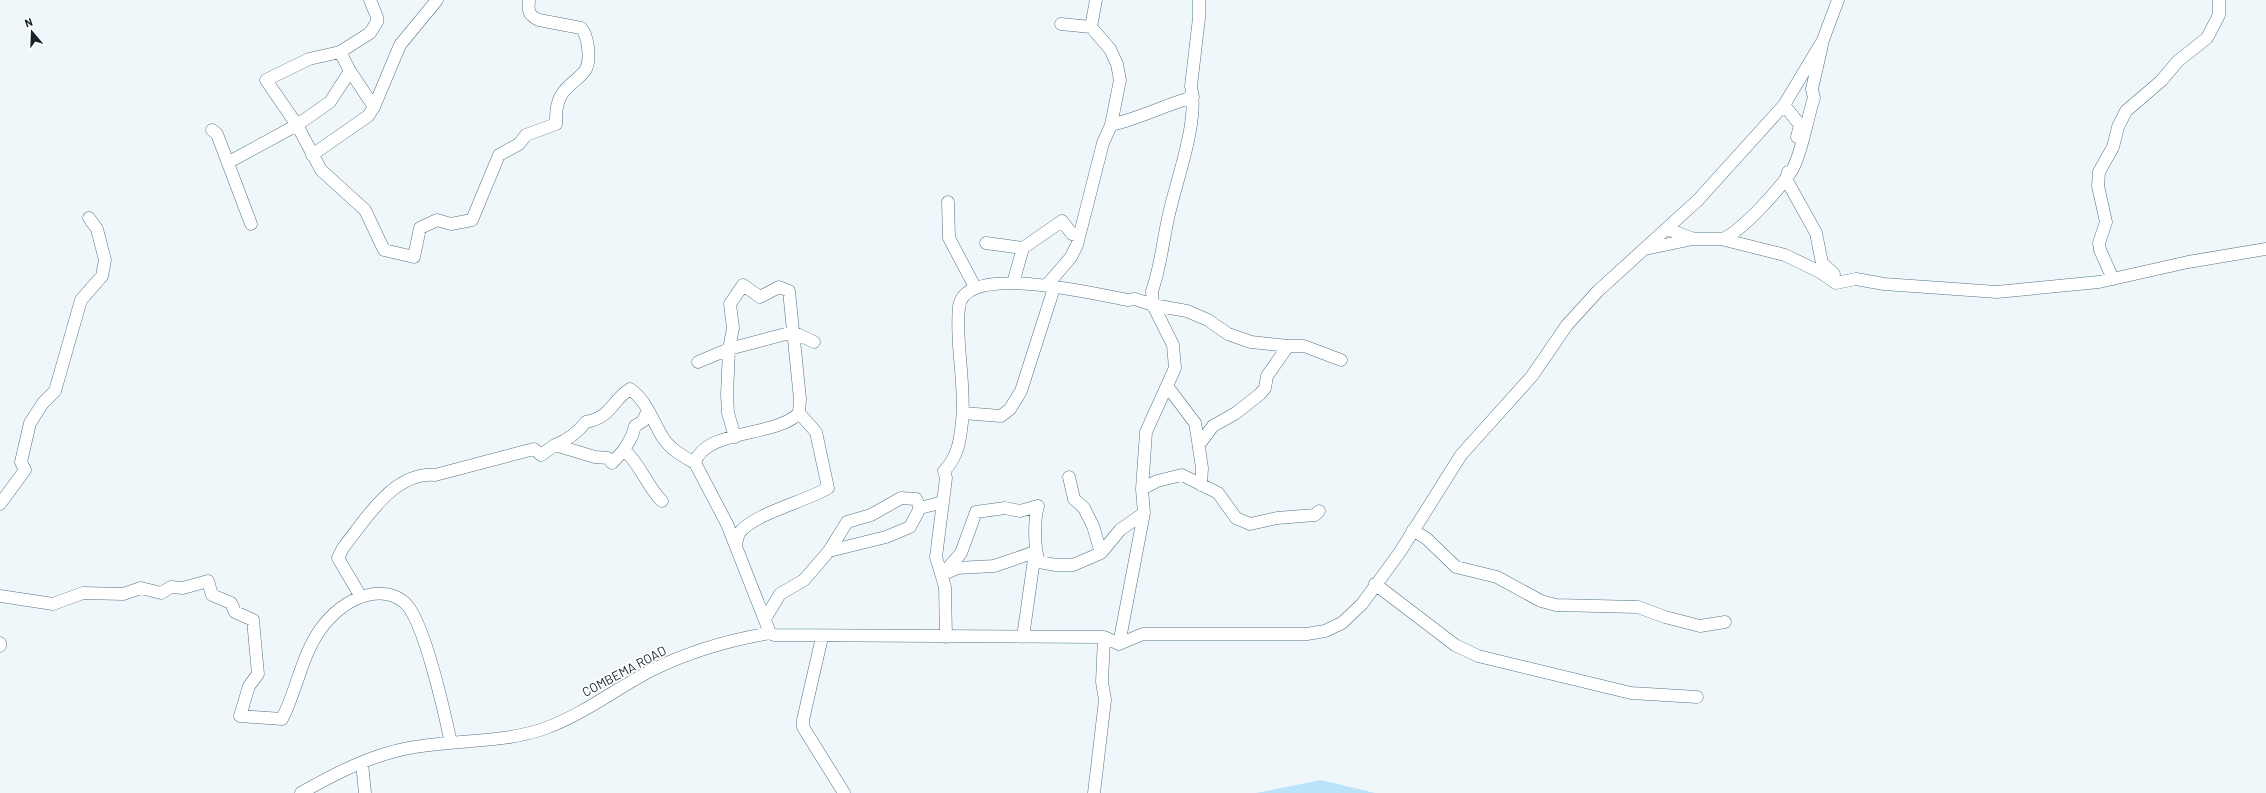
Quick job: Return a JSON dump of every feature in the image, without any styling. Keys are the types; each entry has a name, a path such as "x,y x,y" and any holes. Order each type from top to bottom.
{"street":[{"path":"370,0 377,17 374,27 366,35 340,52 309,59 266,80 297,125 321,170 365,210 384,250 414,257 420,228 437,220 451,224 472,220 499,155 519,144 526,135 556,124 557,106 561,95 586,68 589,46 586,41 586,32 581,28 539,20 532,17 528,11 529,0"},
{"path":"312,155 368,116 374,107 400,45 437,0"},
{"path":"1091,27 1096,0"},
{"path":"1119,644 1144,513 1142,489 1146,432 1175,368 1173,345 1153,305 1152,291 1184,160 1193,97 1191,86 1199,18 1199,0"},
{"path":"1645,249 1694,239 1728,238 1748,222 1786,179 1795,164 1814,98 1812,89 1823,40 1838,0"},
{"path":"2114,279 2100,250 2100,243 2106,222 2098,186 2099,172 2113,147 2118,127 2126,111 2160,81 2178,61 2207,38 2219,15 2219,0"},
{"path":"963,413 1002,416 1010,409 1021,391 1051,287 1071,257 1079,236 1103,143 1111,125 1120,80 1117,64 1110,49 1091,27 1061,24"},
{"path":"1094,793 1105,700 1102,682 1104,637 1119,644 1143,634 1307,634 1325,631 1342,623 1351,616 1400,552 1461,455 1532,376 1567,325 1598,291 1698,200 1784,105 1823,40"},
{"path":"340,52 350,71 374,107"},
{"path":"228,162 297,125 330,102 350,71"},
{"path":"1111,125 1138,118 1170,104 1193,97"},
{"path":"1784,105 1800,124 1786,179 1816,233 1822,264 1838,277 1884,284 1997,292 2062,287 2114,279 2188,262 2266,249"},
{"path":"212,130 217,134 251,224"},
{"path":"948,202 949,238 975,287"},
{"path":"0,504 25,470 21,462 30,423 43,403 55,391 81,300 102,276 105,260 97,229 89,218"},
{"path":"1014,283 1023,248 1062,221 1072,234 1079,236"},
{"path":"1667,229 1694,239"},
{"path":"1721,239 1785,255 1820,272 1836,283 1856,279"},
{"path":"986,243 1023,248"},
{"path":"946,637 947,617 942,575 936,557 946,478 944,471 958,451 963,413 958,352 959,307 964,294 975,287 1014,283 1051,287 1128,300 1135,299 1153,305 1187,311 1208,320 1228,334 1251,342 1288,346 1304,346 1341,360"},
{"path":"735,437 728,413 727,396 729,349 733,328 730,304 743,285 760,297 779,287 789,292 800,399 799,413 816,432 828,488 750,524 739,532 736,544"},
{"path":"698,362 729,349 793,332 814,342"},
{"path":"1198,441 1201,442 1213,426 1236,413 1260,394 1265,388 1267,376 1288,346"},
{"path":"1167,386 1195,423 1202,468 1201,486"},
{"path":"361,596 338,558 343,548 389,492 423,474 435,475 534,450 542,455 555,445 566,441 579,431 586,422 599,419 614,406 620,395 630,389 641,396 664,439 679,454 695,463 719,506 736,544 770,633"},
{"path":"555,445 595,457 608,458 612,463 624,450 632,436 635,426 643,421 648,410"},
{"path":"695,463 701,450 710,445 786,422 799,413"},
{"path":"624,450 629,454 650,484 655,495 662,501"},
{"path":"1142,489 1157,481 1182,475 1201,486 1218,493 1236,518 1250,524 1277,518 1315,515 1319,511"},
{"path":"1069,477 1074,499 1084,508 1093,526 1101,553"},
{"path":"765,619 780,594 804,580 830,551 847,522 871,515 901,498 916,499 920,508"},
{"path":"830,551 886,538 910,527 920,508 943,502"},
{"path":"942,575 961,553 976,512 1005,508 1020,511 1038,506 1036,514 1035,552 1023,637"},
{"path":"1035,552 1040,562 1056,565 1073,565 1101,553 1120,530 1144,513"},
{"path":"1413,530 1427,539 1456,567 1498,577 1542,601 1556,605 1638,607 1665,618 1700,626 1725,622"},
{"path":"942,575 957,568 994,566 1035,552"},
{"path":"0,596 53,604 83,593 123,594 141,588 161,593 171,587 183,588 208,581 212,595 231,603 235,612 253,620 258,674 249,686 240,716 282,719 292,699 306,654 320,630 342,607 361,596 378,593 393,596 406,603 414,616 432,665 451,743"},
{"path":"1375,584 1455,645 1478,656 1631,693 1697,697"},
{"name":"COMBEMA ROAD","path":"300,793 324,779 362,763 408,748 521,735 546,728 667,663 718,643 770,633 774,635 822,636 1104,637"},
{"path":"822,636 802,720 807,734 844,793"},
{"path":"362,763 365,793"}],"shaded area":[{"path":"1321,780 1375,793 1256,793"}]}
